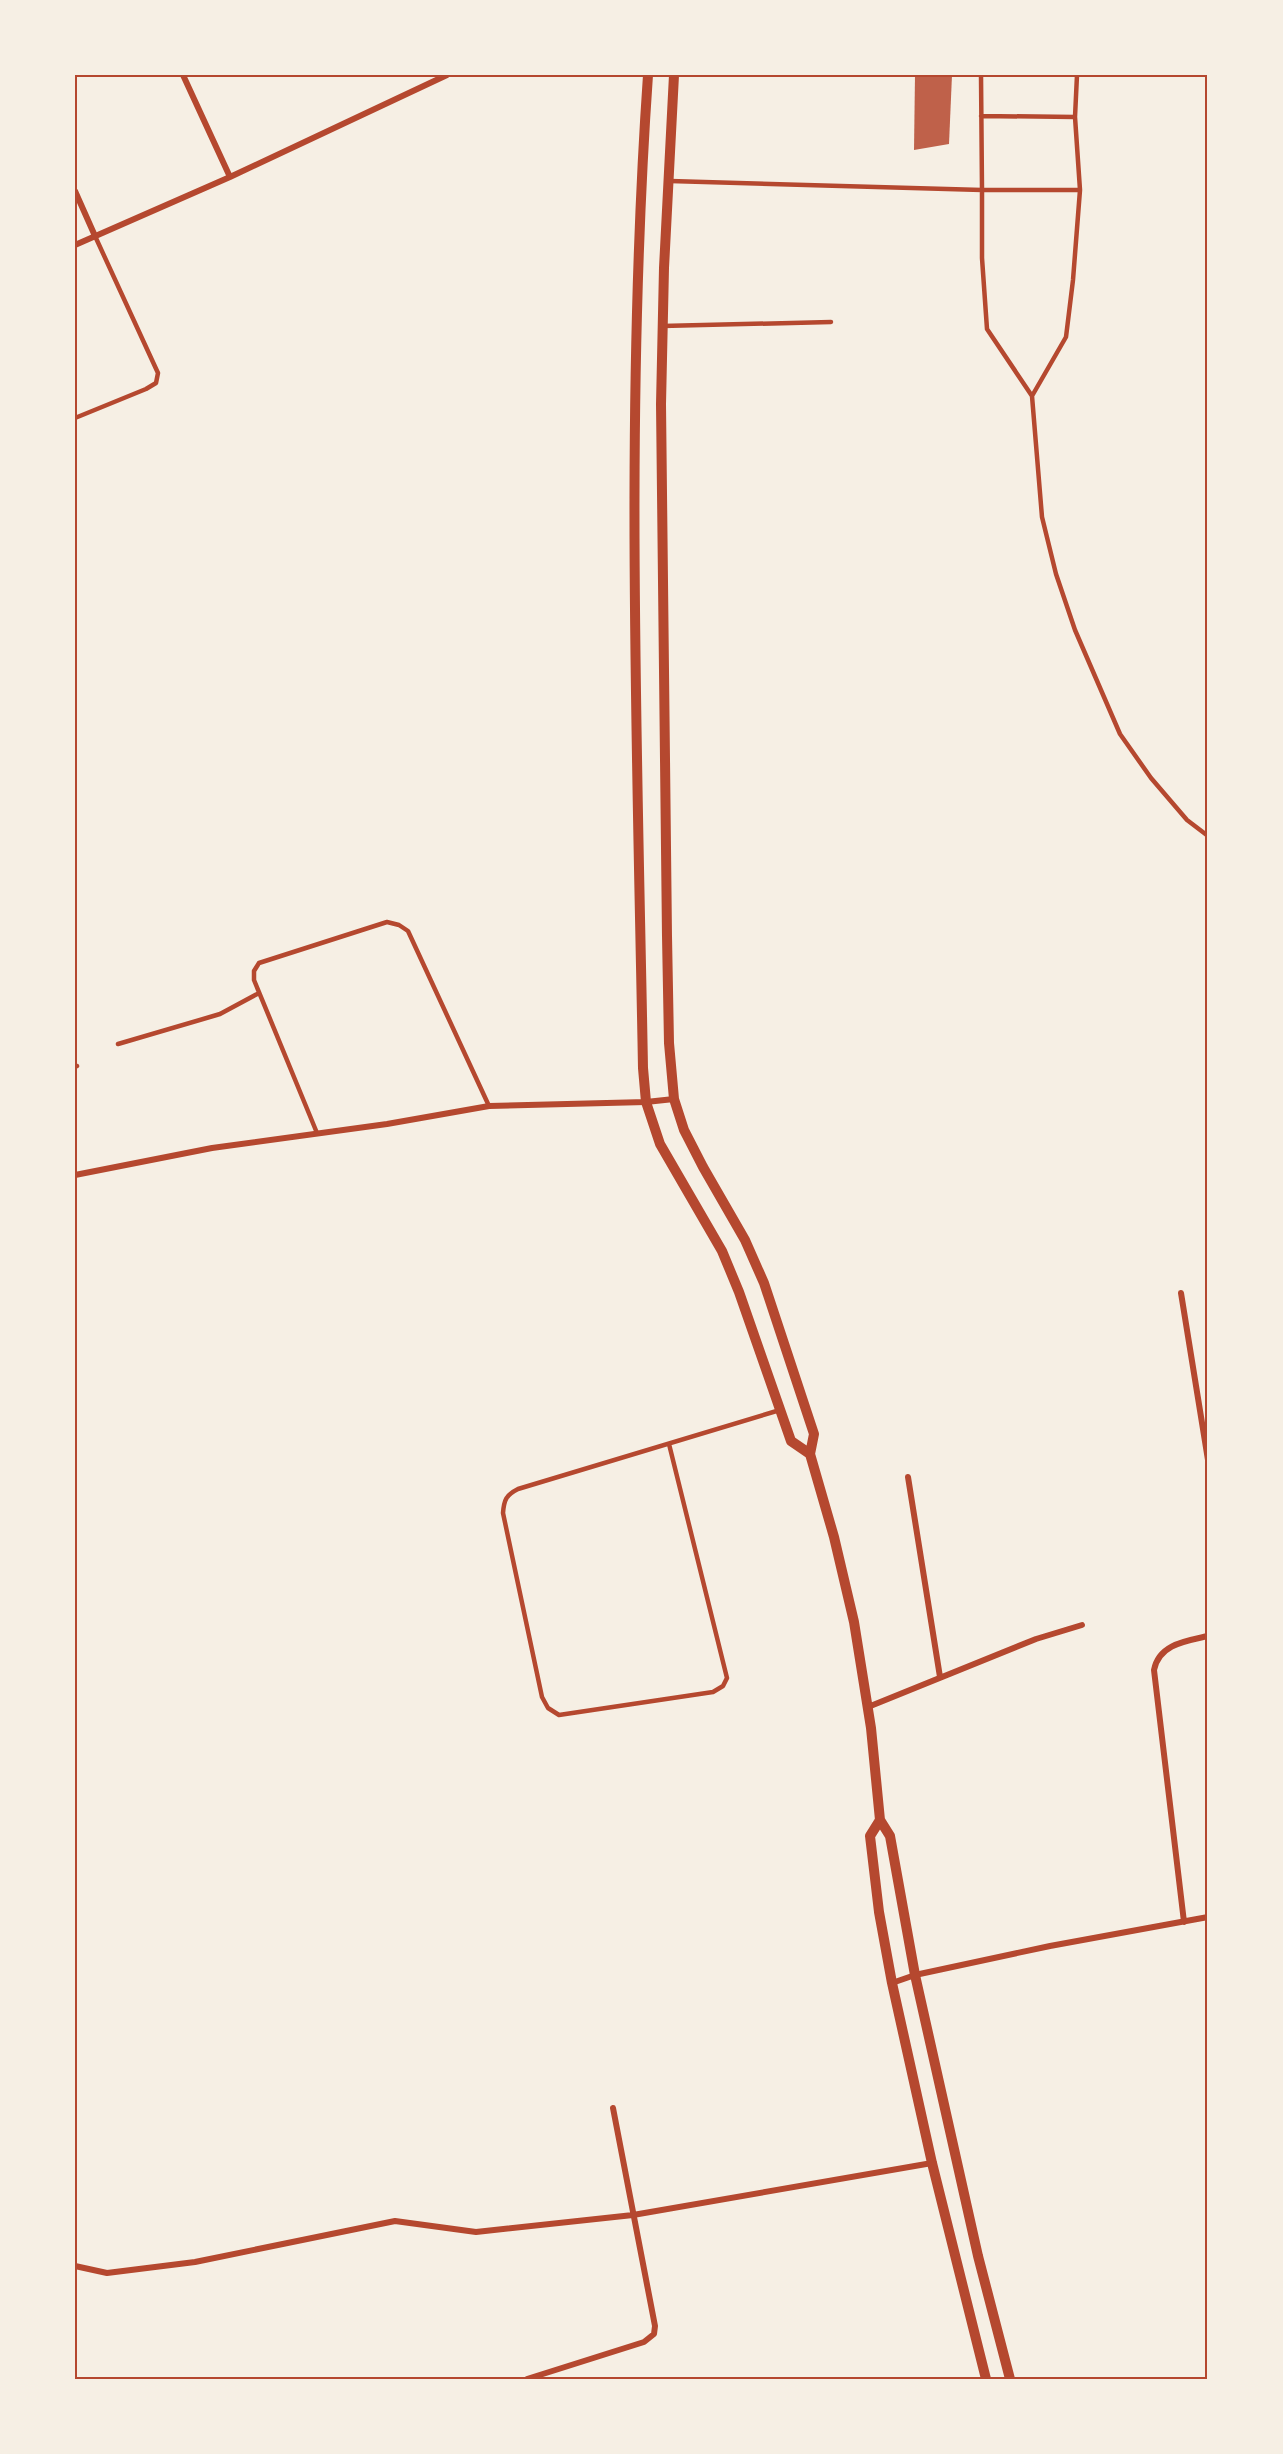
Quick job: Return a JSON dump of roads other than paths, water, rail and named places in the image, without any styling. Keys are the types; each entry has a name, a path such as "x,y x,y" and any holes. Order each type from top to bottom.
{"street":[{"path":"183,75 230,177"},
{"path":"75,245 230,177 447,75"},
{"path":"648,75 641,181 634,478 636,687 646,1102 660,1144 722,1251 739,1292 791,1441 810,1454"},
{"path":"674,75 662,326 661,404 667,948 669,1042 674,1099 684,1130 745,1240 764,1283 814,1434 810,1454 834,1537 854,1622 868,1707 880,1820 890,1836 915,1976 976,2244 1010,2379"},
{"path":"75,191 95,236"},
{"path":"75,1174 212,1148 489,1106 646,1102 674,1099"},
{"path":"1181,1293 1208,1460"},
{"path":"908,1477 940,1677"},
{"path":"868,1707 1036,1639 1082,1625"},
{"path":"1184,1922 1154,1670 1156,1660 1163,1652 1185,1641 1208,1636"},
{"path":"880,1820 870,1836 879,1912 892,1983 932,2163 986,2379"},
{"path":"892,1983 1050,1947 1208,1917"},
{"path":"527,2379 644,2342 654,2334 655,2326 613,2108"},
{"path":"75,2266 108,2273 195,2262 395,2221 476,2232 633,2215 932,2163"}],"lane":[{"path":"981,75 982,258 987,329 1032,396 1042,517 1056,574 1075,630 1120,734 1187,820 1208,836"},
{"path":"1032,396 1066,337 1080,190 1075,117 1077,75"},
{"path":"981,116 1075,117"},
{"path":"668,181 982,190 1080,190"},
{"path":"75,418 146,389 156,383 158,373 95,236"},
{"path":"662,326 831,322"},
{"path":"317,1133 259,993 254,980 254,970 259,963 387,922 399,925 408,931 489,1106"},
{"path":"118,1044 220,1014 259,993"},
{"path":"669,1444 727,1678 723,1686 713,1692 559,1715 548,1708 542,1697 503,1513 504,1501 518,1489 780,1410"}]}
